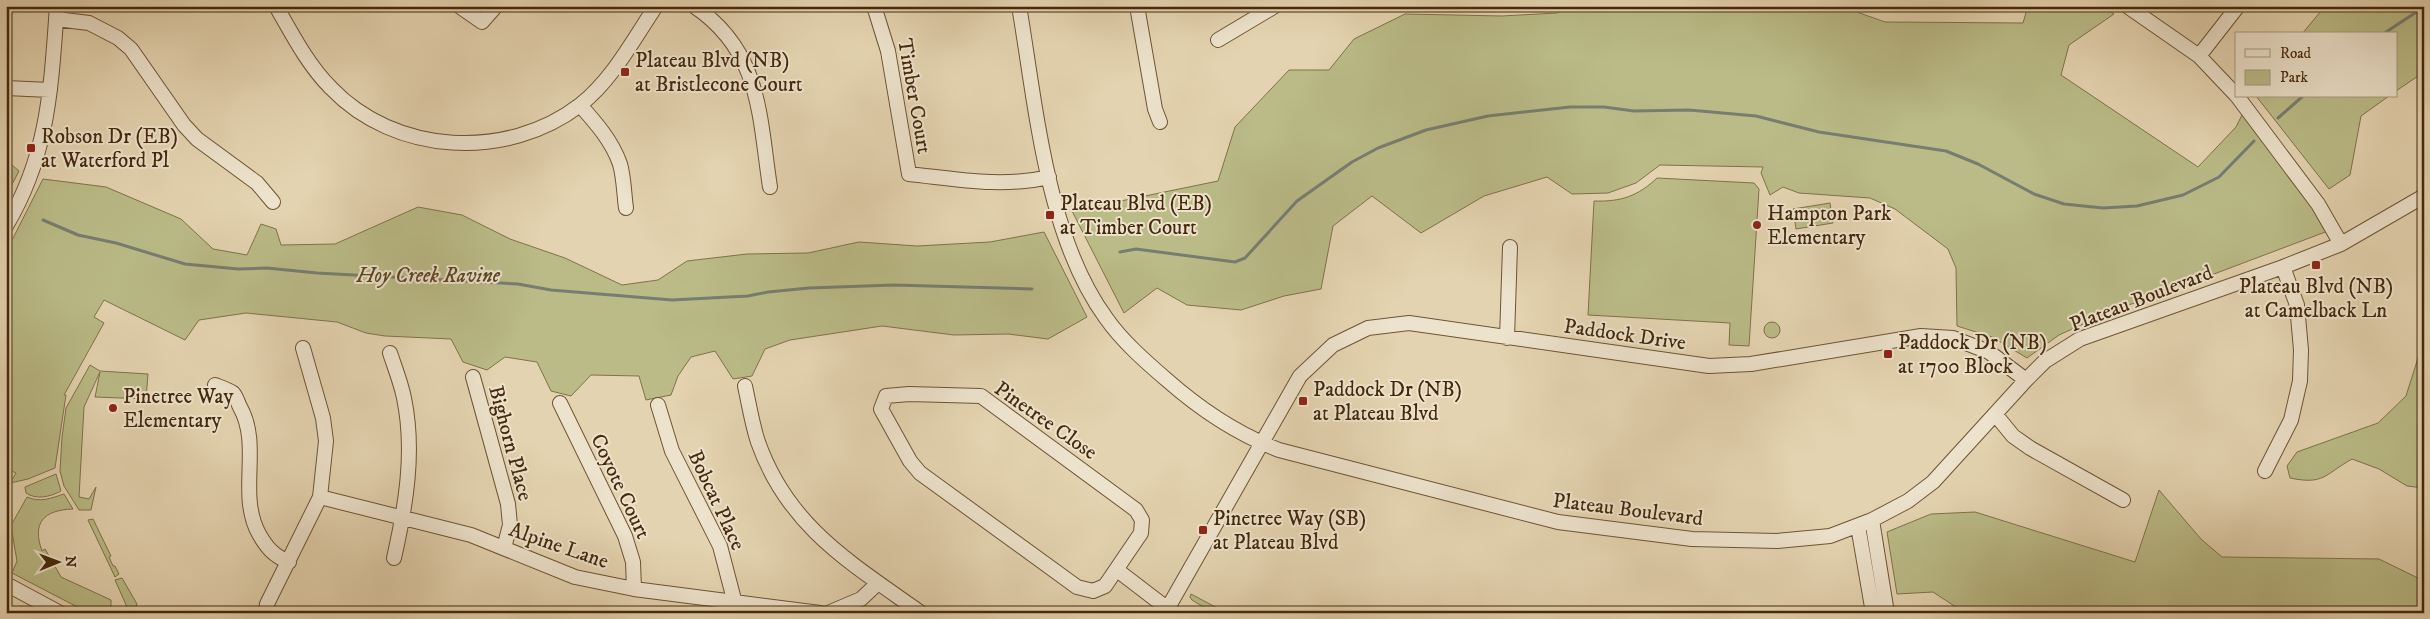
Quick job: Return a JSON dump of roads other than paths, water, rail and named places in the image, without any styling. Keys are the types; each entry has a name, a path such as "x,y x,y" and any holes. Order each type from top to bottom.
{"street":[{"path":"276,6 305,54 331,89 358,110 397,131 446,143 491,142 518,136 547,126 580,104 594,92 621,60 656,6"},
{"path":"459,6 482,22 496,6"},
{"path":"694,6 724,30 742,57 750,75 757,99 770,187"},
{"name":"Timber Court","path":"874,6 889,58 909,174 977,182 1004,183 1049,177"},
{"name":"Plateau Boulevard","path":"1019,6 1049,177 1061,225 1073,259 1106,320 1152,368 1212,416 1261,443 1294,454 1558,522 1692,539 1777,541 1830,536 1858,526 1908,501 1933,482 2026,380 2046,361 2080,339 2283,267 2341,244 2424,196"},
{"path":"1137,6 1155,109 1160,122"},
{"path":"1218,40 1275,6"},
{"path":"2126,6 2199,56 2235,94"},
{"path":"2199,56 2238,6"},
{"path":"6,226 24,192 41,147 50,90 57,13 88,23 118,38 130,49 184,125 197,139 257,183 273,202"},
{"path":"6,88 50,90"},
{"path":"2238,98 2318,204 2341,244"},
{"path":"580,104 604,132 620,165 626,208"},
{"path":"1507,338 1510,247"},
{"path":"2265,471 2290,420 2300,381 2301,350 2297,305 2283,267"},
{"name":"Paddock Drive","path":"1166,611 1300,376 1333,345 1368,328 1409,323 1709,366 1751,364 1921,336 1953,338 1989,352 2026,380"},
{"path":"266,613 268,604 320,497 326,440 323,418 303,348"},
{"path":"390,353 404,398 410,457 403,518 394,558"},
{"name":"Bighorn Place","path":"473,378 508,504 510,525 504,548"},
{"path":"216,385 233,393 242,410 250,435 248,488 251,519 266,547 276,557 288,562"},
{"path":"745,386 758,442 782,492 805,522 832,550 921,613"},
{"name":"Pinetree Close","path":"909,394 980,396 1136,510 1142,520 1140,533 1117,570 1106,586 1093,590 1077,587 920,473 910,462 881,409 886,396 909,394"},
{"name":"Coyote Court","path":"560,403 625,536 633,562 634,589"},
{"name":"Bobcat Place","path":"658,405 672,451 720,546 737,608"},
{"path":"1995,414 2013,436 2030,448 2123,500"},
{"name":"Alpine Lane","path":"320,497 472,535 575,576 737,608 820,613"},
{"path":"1872,520 1887,613"},
{"path":"1858,526 1873,613"},
{"path":"1117,570 1166,611"},
{"path":"828,613 861,599 878,583"},
{"path":"6,584 60,613"}],"waterway":[{"path":"2386,32 2424,7"},
{"path":"2278,118 2301,98"},
{"path":"1120,252 1136,249 1235,262 1245,258 1297,201 1352,162 1378,148 1426,130 1488,116 1570,107 1604,107 1634,111 1689,110 1756,116 1819,132 1946,151 1978,164 2034,194 2064,204 2103,208 2137,206 2183,195 2219,177 2254,141"},
{"path":"43,220 78,235 116,243 185,264 238,269 267,268 317,273 518,284 551,290 672,300 748,296 809,288 894,285 1032,289"}],"place":[{"name":"Plateau Blvd (NB) at Bristlecone Court","path":"625,72"},
{"name":"Robson Dr (EB) at Waterford Pl","path":"31,148"},
{"name":"Plateau Blvd (EB) at Timber Court","path":"1050,215"},
{"name":"Hampton Park Elementary","path":"1757,225"},
{"name":"Plateau Blvd (NB) at Camelback Ln","path":"2316,265"},
{"name":"Paddock Dr (NB) at 1700 Block","path":"1888,354"},
{"name":"Paddock Dr (NB) at Plateau Blvd","path":"1303,401"},
{"name":"Pinetree Way Elementary","path":"113,408"},
{"name":"Pinetree Way (SB) at Plateau Blvd","path":"1203,530"}],"park label":[{"name":"Hoy Creek Ravine","path":"428,275"}]}
